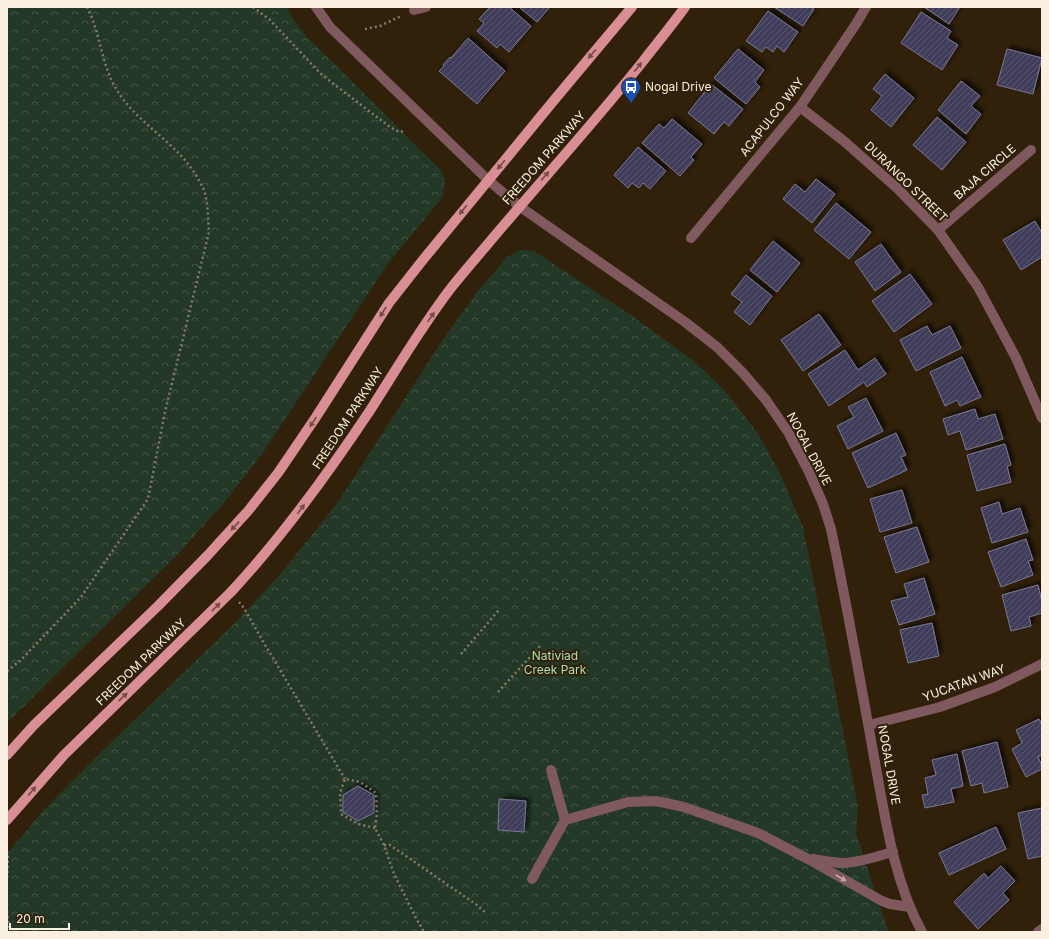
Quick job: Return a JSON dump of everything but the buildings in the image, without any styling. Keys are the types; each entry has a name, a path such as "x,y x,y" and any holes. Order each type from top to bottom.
{"main road":[{"path":"7,755 34,725 158,606 208,555 248,511 278,473 308,430 389,303 488,180 632,7"},
{"name":"FREEDOM PARKWAY","path":"7,820 64,755 256,566 331,468 408,349 451,288 624,85 685,7"}],"street":[{"name":"NOGAL DRIVE","path":"316,7 330,27 488,180 520,206 685,322 717,348 743,373 766,400 788,432 809,472 823,504 831,529 839,564 885,816 893,852 904,891 922,932"},
{"path":"414,10 426,7"},
{"name":"ACAPULCO WAY","path":"691,238 800,106 866,7"},
{"name":"DURANGO STREET","path":"800,106 845,142 897,188 938,230 978,287 1016,358 1041,414"},
{"name":"BAJA CIRCLE","path":"938,230 1030,150"},
{"name":"YUCATAN WAY","path":"868,725 940,707 995,687 1042,664"},
{"path":"551,770 565,820"},
{"path":"532,879 565,820 628,802 656,801 684,807 758,833 808,859 882,901 890,904 910,907"},
{"path":"808,859 845,863 893,852"},
{"path":"1038,932 1042,929"}],"path":[{"path":"7,671 22,660 81,597 148,499 165,412 209,232 208,213 204,190 195,173 182,156 130,108 115,87 107,69 92,16 87,7"},
{"path":"253,7 270,20 322,75 390,127 399,132 405,131"},
{"path":"365,29 380,26 414,10"},
{"path":"231,592 244,608 345,779 360,782 376,793 377,813 375,828 384,845 394,874 424,932"},
{"path":"461,654 500,610"},
{"path":"498,692 541,645"},
{"path":"345,779 340,793 341,814 358,824 375,828"},
{"path":"384,845 390,845 477,905 487,914"},
{"path":"7,851 7,881"},
{"path":"7,910 9,932"}],"green space":[{"path":"7,7 287,7 293,19 307,37 440,169 445,179 443,197 389,262 262,454 224,503 177,555 7,723"},
{"name":"Nativiad Creek Park","path":"520,250 534,251 631,315 694,361 725,391 757,432 780,473 803,527 858,807 856,833 885,922 890,932 7,932 7,854 42,812 99,754 239,619 283,571 338,502 440,344 476,293 507,257"}],"place":[{"name":"Nogal Drive","path":"631,104"}]}
